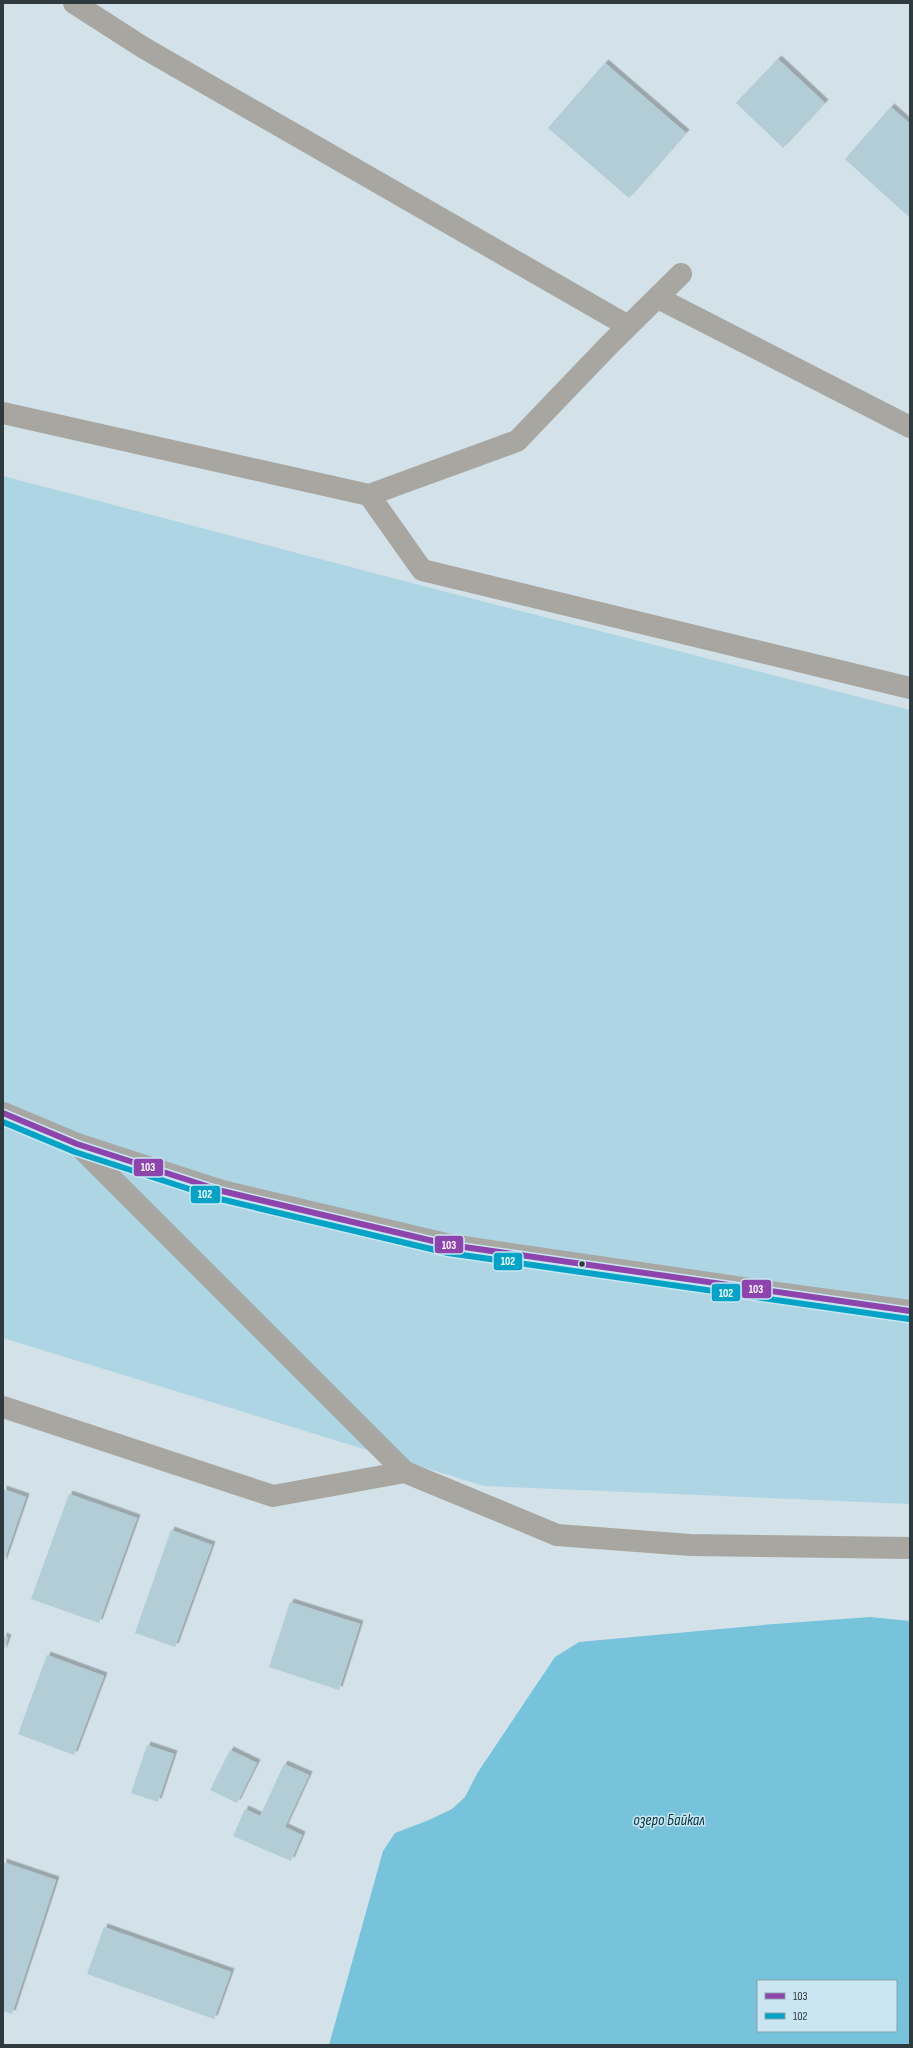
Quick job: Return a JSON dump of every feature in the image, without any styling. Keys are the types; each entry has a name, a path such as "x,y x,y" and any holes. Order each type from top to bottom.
{"main road":[{"path":"3,1113 77,1144 222,1191 450,1245 910,1311"}],"street":[{"path":"74,3 144,48 628,326"},
{"path":"3,413 369,495 517,441 628,326 681,274"},
{"path":"658,298 910,427"},
{"path":"369,495 422,570 910,688"},
{"path":"77,1144 405,1472 556,1535 690,1545 910,1548"},
{"path":"3,1407 273,1496 405,1472"}],"shaded area":[{"path":"3,476 450,593 910,710 910,1504 484,1486 3,1338"}],"water":[{"name":"озеро Байкал","path":"870,1617 910,1621 910,2045 329,2045 383,1851 395,1833 429,1820 452,1809 465,1797 478,1772 555,1657 579,1642 774,1624"}],"building":[{"path":"778,59 825,103 783,148 736,103"},
{"path":"605,63 686,133 629,198 548,128"},
{"path":"891,107 910,124 910,218 845,159"},
{"path":"3,1489 26,1497 3,1564"},
{"path":"69,1494 137,1518 99,1623 31,1599"},
{"path":"171,1530 212,1545 175,1647 135,1633"},
{"path":"290,1602 360,1624 339,1690 269,1667"},
{"path":"3,1636 8,1638 3,1652"},
{"path":"47,1655 104,1676 74,1755 18,1734"},
{"path":"147,1745 174,1754 158,1802 131,1793"},
{"path":"230,1750 257,1763 237,1803 210,1790"},
{"path":"284,1764 309,1775 285,1827 302,1835 291,1861 233,1836 245,1809 260,1816"},
{"path":"3,1862 56,1880 12,2014 3,2011"},
{"path":"104,1927 231,1972 214,2019 87,1974"}],"transit line":[{"name":"103","path":"3,1113 77,1144 222,1191 450,1245 910,1311"},
{"name":"102","path":"3,1122 75,1152 220,1199 448,1253 909,1319"}]}
